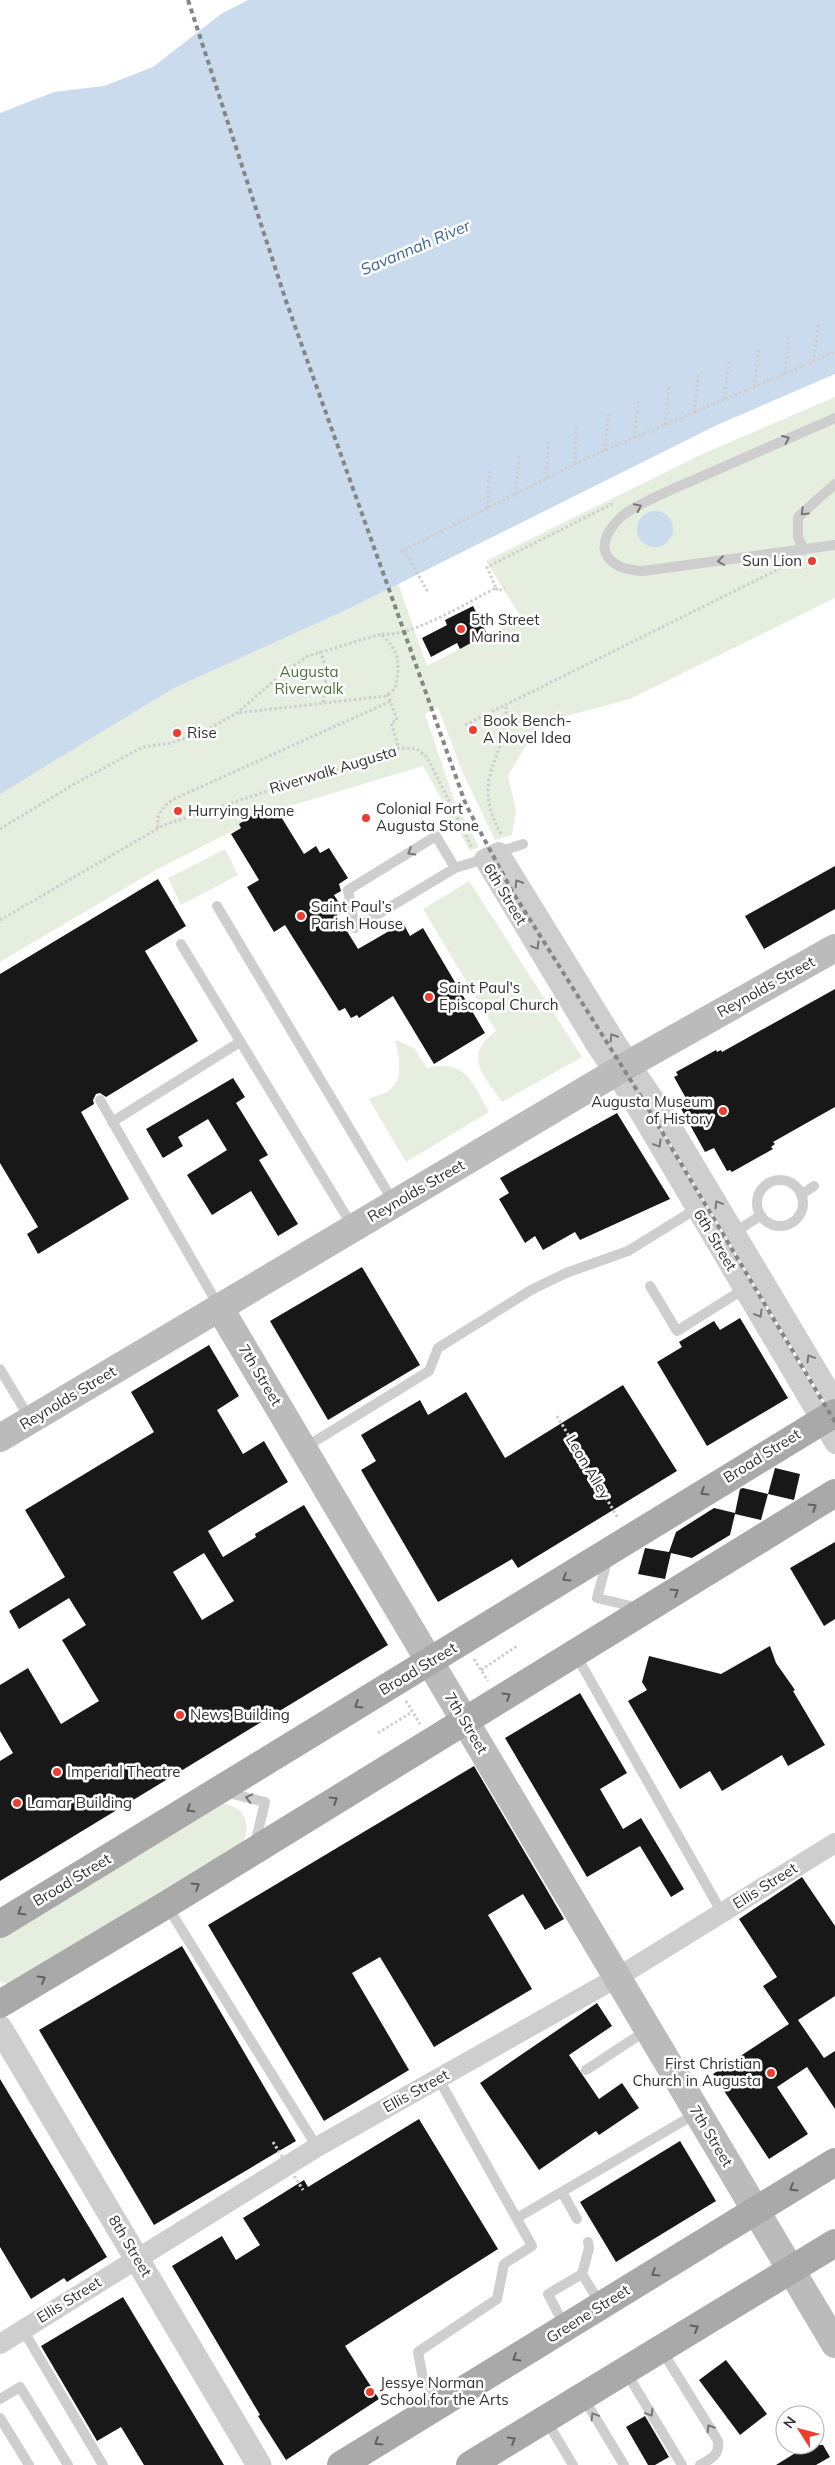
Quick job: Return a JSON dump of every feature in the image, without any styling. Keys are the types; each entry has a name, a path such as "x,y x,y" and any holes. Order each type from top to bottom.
{"main road":[{"name":"Reynolds Street","path":"0,1438 622,1069 835,948"},
{"name":"7th Street","path":"219,1307 835,2344"},
{"name":"Broad Street","path":"0,1924 609,1551 830,1411"},
{"path":"0,2004 166,1905 835,1493"},
{"name":"Greene Street","path":"341,2465 835,2162"},
{"path":"470,2465 835,2243"}],"street":[{"name":"6th Street","path":"491,855 622,1069 696,1209 744,1290 830,1411"},
{"name":"6th Street","path":"622,1069 665,1114 735,1232 830,1411 835,1444"},
{"name":"Ellis Street","path":"0,2344 317,2146 618,1977 835,1843"},
{"name":"8th Street","path":"0,2028 259,2465"}],"lane":[{"path":"835,418 681,486 628,512 611,528 604,540 606,556 614,563 643,572 835,545"},
{"path":"804,550 798,537 798,517 835,484"},
{"path":"455,868 436,836 348,890 355,928 455,868 524,844"},
{"path":"216,906 394,1204"},
{"path":"181,944 353,1228"},
{"path":"112,1122 240,1042"},
{"name":"7th Street","path":"100,1100 219,1307"},
{"path":"780,1180 787,1181 794,1184 801,1195 803,1206 800,1213 789,1224 773,1225 760,1216 756,1202 761,1189 766,1184 780,1180"},
{"path":"801,1195 814,1186"},
{"path":"303,1448 429,1372 438,1348 530,1290 566,1273 628,1252 696,1209"},
{"path":"735,1232 760,1216"},
{"path":"650,1286 677,1331 744,1290"},
{"path":"0,1369 30,1420"},
{"path":"609,1551 597,1598 646,1610"},
{"path":"575,1654 722,1913"},
{"path":"219,1791 265,1802 253,1850"},
{"path":"166,1905 317,2146"},
{"path":"586,2070 648,2029"},
{"path":"438,2078 532,2246 504,2264 497,2299 418,2352 423,2379 442,2403"},
{"path":"517,2218 698,2113"},
{"path":"562,2192 577,2219"},
{"path":"566,2328 548,2294 582,2274 589,2248 588,2242"},
{"path":"582,2274 602,2305"},
{"path":"23,2330 103,2465"},
{"path":"661,2349 718,2441 719,2449 714,2456 700,2465"},
{"path":"625,2371 682,2465"},
{"path":"0,2399 20,2387 68,2465"},
{"path":"582,2397 624,2465"},
{"path":"0,2418 29,2465"},
{"path":"546,2419 574,2465"}],"path":[{"path":"813,362 819,323"},
{"path":"784,374 789,336"},
{"path":"754,387 759,349"},
{"path":"428,592 402,551 575,464 835,352"},
{"path":"724,400 729,362"},
{"path":"694,412 699,374"},
{"path":"665,425 669,387"},
{"path":"634,438 639,399"},
{"path":"604,451 609,412"},
{"path":"575,464 576,427"},
{"path":"546,479 548,442"},
{"path":"516,494 519,455"},
{"path":"488,508 489,471"},
{"path":"465,725 506,707 794,562 804,550"},
{"path":"496,588 498,591 505,588"},
{"path":"0,829 76,783 143,746 170,743 202,733 237,713 283,673 320,651 381,634 394,646"},
{"path":"237,713 354,701 388,694 395,689 399,668 393,635"},
{"path":"320,651 325,663 327,682 323,703"},
{"path":"388,694 397,720 391,723 399,748"},
{"path":"158,828 159,812 174,799 391,701"},
{"path":"491,855 503,837 489,806 488,783 507,721 506,707"},
{"name":"Riverwalk Augusta","path":"0,920 158,828 183,817 399,748 417,749 427,757 471,847 491,855"},
{"name":"Leon Alley","path":"557,1416 618,1518"},
{"path":"481,1670 517,1646"},
{"path":"473,1657 490,1683"},
{"path":"404,1699 424,1731"},
{"path":"378,1733 412,1712"},
{"path":"272,2142 303,2190"}],"green space":[{"name":"Augusta Riverwalk","path":"835,397 835,598 630,699 540,723 508,775 516,811 512,835 495,840 462,771 438,707 425,714 453,797 479,847 470,851 423,766 270,812 154,871 0,962 0,716 374,514 427,666 521,617 486,561 700,455"},
{"path":"225,849 238,875 181,905 168,878"},
{"path":"469,881 582,1057 502,1102 483,1074 478,1057 480,1049 486,1040 496,1031 423,909"},
{"path":"395,1040 414,1048 427,1068 440,1066 460,1070 473,1083 489,1112 406,1162 369,1099 387,1092 396,1082 399,1068"},
{"path":"223,1804 237,1809 245,1818 245,1838 241,1845 12,1984 0,1982 0,1936"}],"water":[{"name":"Savannah River","path":"248,0 835,0 835,374 717,425 348,609 172,689 0,794 0,113 54,92 104,86 153,67 221,14"},
{"path":"655,511 662,512 668,516 672,522 672,536 668,542 662,546 655,547 648,546 642,542 638,536 637,529 638,522 642,516 648,512"}],"building":[{"name":"5th Street Marina","path":"473,606 487,634 460,649 457,643 431,657 422,638 447,625 445,620"},
{"name":"Saint Paul’s Parish House","path":"275,807 304,854 316,846 320,853 329,848 348,878 339,884 341,891 334,895 341,906 334,910 358,949 403,923 410,936 423,928 485,1033 434,1064 393,996 359,1018 357,1015 351,1018 345,1008 339,1011 285,925 274,932 247,887 259,880 231,834 241,828 239,824 264,808 267,812"},
{"path":"835,866 835,909 764,949 745,916"},
{"path":"158,879 186,926 145,951 198,1041 106,1097 100,1093 96,1094 93,1100 94,1104 81,1112 129,1199 38,1254 27,1234 38,1227 0,1163 0,974"},
{"path":"835,989 835,1107 773,1142 775,1144 771,1147 773,1149 732,1172 730,1170 727,1171 714,1148 705,1152 679,1105 687,1100 674,1077 678,1075 676,1072 716,1050 717,1052 721,1050 722,1052"},
{"path":"233,1078 245,1097 236,1103 268,1155 259,1160 298,1224 278,1236 251,1191 212,1215 187,1175 227,1150 208,1119 178,1137 183,1146 163,1158 146,1129"},
{"path":"617,1113 670,1199 580,1240 575,1232 543,1250 535,1236 525,1243 499,1199 509,1193 500,1178"},
{"path":"362,1267 420,1365 328,1420 270,1321"},
{"path":"740,1318 788,1398 707,1446 657,1362 682,1347 679,1342 714,1321 720,1330"},
{"path":"209,1345 239,1396 217,1410 243,1454 264,1441 288,1482 208,1531 223,1557 256,1537 255,1534 304,1505 388,1645 0,1881 0,1761 13,1753 0,1731 0,1685 28,1668 61,1724 99,1701 62,1640 86,1625 69,1598 19,1629 9,1611 65,1577 25,1510 154,1432 131,1392","holes":["204,1553 234,1601 202,1620 173,1572"]},
{"path":"623,1385 677,1471 518,1568 512,1559 438,1602 361,1470 376,1461 361,1435 420,1400 428,1415 466,1392 505,1458"},
{"path":"775,1468 800,1474 794,1500 768,1494"},
{"path":"743,1488 768,1494 761,1520 735,1514 730,1535 692,1558 671,1553 665,1579 638,1574 645,1548 669,1552 676,1532 714,1508 735,1513 740,1489"},
{"path":"835,1542 835,1619 824,1626 790,1568"},
{"path":"770,1646 776,1663 795,1690 793,1691 825,1745 788,1766 782,1755 722,1791 710,1771 680,1789 628,1701 647,1690 642,1682 649,1656 721,1674"},
{"path":"580,1693 627,1773 600,1789 623,1829 641,1818 684,1889 671,1897 640,1846 587,1877 505,1738"},
{"path":"474,1766 564,1919 545,1930 523,1894 488,1915 532,1989 434,2047 380,1957 352,1973 409,2070 324,2121 208,1925"},
{"path":"802,1877 835,1926 835,1996 798,2020 824,2058 835,2051 835,2109 807,2067 777,2087 808,2134 769,2159 713,2074 789,2024 763,1986 777,1977 739,1919"},
{"path":"182,1946 296,2141 154,2225 39,2030"},
{"path":"597,2003 612,2026 569,2055 599,2099 622,2083 639,2108 599,2135 596,2131 539,2170 480,2083"},
{"path":"0,2079 107,2257 67,2282 64,2278 31,2299 0,2247"},
{"path":"419,2119 498,2249 345,2346 379,2399 286,2460 258,2416 260,2415 172,2266 222,2236 236,2260 260,2245 243,2218 304,2180 308,2187"},
{"path":"680,2141 716,2201 616,2262 580,2202"},
{"path":"123,2297 224,2465 144,2465 121,2427 97,2441 41,2346"},
{"path":"726,2360 767,2414 740,2435 699,2380"},
{"path":"645,2416 669,2457 655,2465 648,2465 626,2427"},
{"path":"825,2448 830,2457 816,2465 776,2465 792,2455 825,2455"}],"railway":[{"path":"188,0 286,301 466,805 512,891 643,1100 835,1422"}],"place":[{"name":"Sun Lion","path":"812,561"},
{"name":"5th Street Marina","path":"461,629"},
{"name":"Book Bench- A Novel Idea","path":"473,730"},
{"name":"Rise","path":"177,733"},
{"name":"Hurrying Home","path":"178,811"},
{"name":"Colonial Fort Augusta Stone","path":"366,818"},
{"name":"Saint Paul’s Parish House","path":"301,916"},
{"name":"Saint Paul's Episcopal Church","path":"429,997"},
{"name":"Augusta Museum of History","path":"723,1111"},
{"name":"News Building","path":"180,1715"},
{"name":"Imperial Theatre","path":"57,1772"},
{"name":"Lamar Building","path":"17,1803"},
{"name":"First Christian Church in Augusta","path":"771,2073"},
{"name":"Jessye Norman School for the Arts","path":"370,2392"}]}
